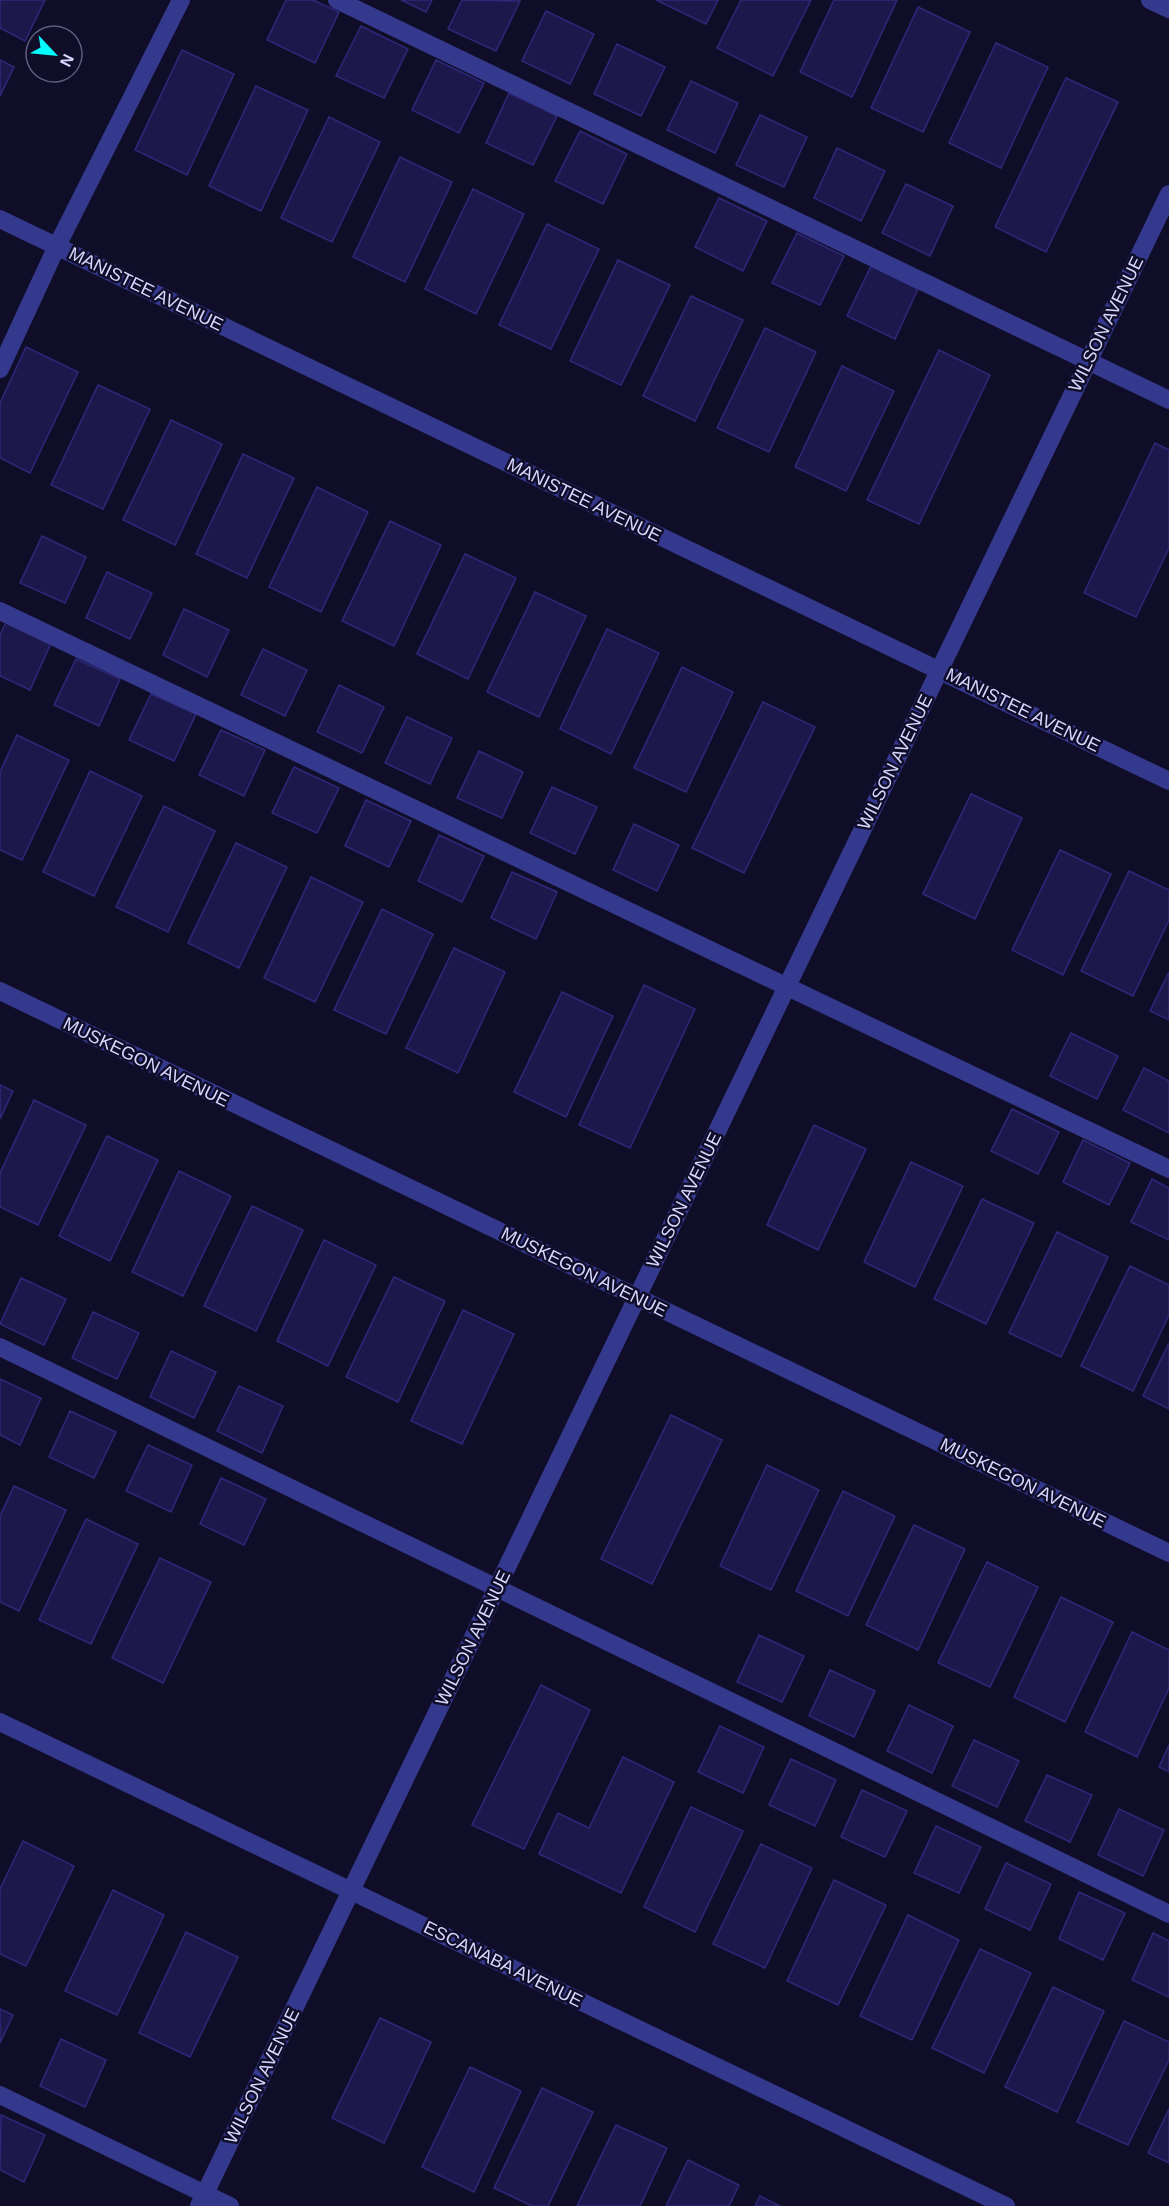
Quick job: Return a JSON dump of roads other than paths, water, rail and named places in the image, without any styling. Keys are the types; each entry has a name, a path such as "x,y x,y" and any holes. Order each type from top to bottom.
{"street":[{"path":"0,369 57,246 181,0"},
{"path":"336,0 1169,400"},
{"path":"1150,0 1169,9"},
{"name":"WILSON AVENUE","path":"202,2200 1169,194"},
{"name":"MANISTEE AVENUE","path":"0,219 1169,781"},
{"path":"0,611 1169,1169"},
{"name":"MUSKEGON AVENUE","path":"0,991 1169,1553"},
{"path":"0,1347 1169,1914"},
{"name":"ESCANABA AVENUE","path":"0,1722 1006,2206"},
{"path":"0,2095 202,2200 230,2206"}]}
